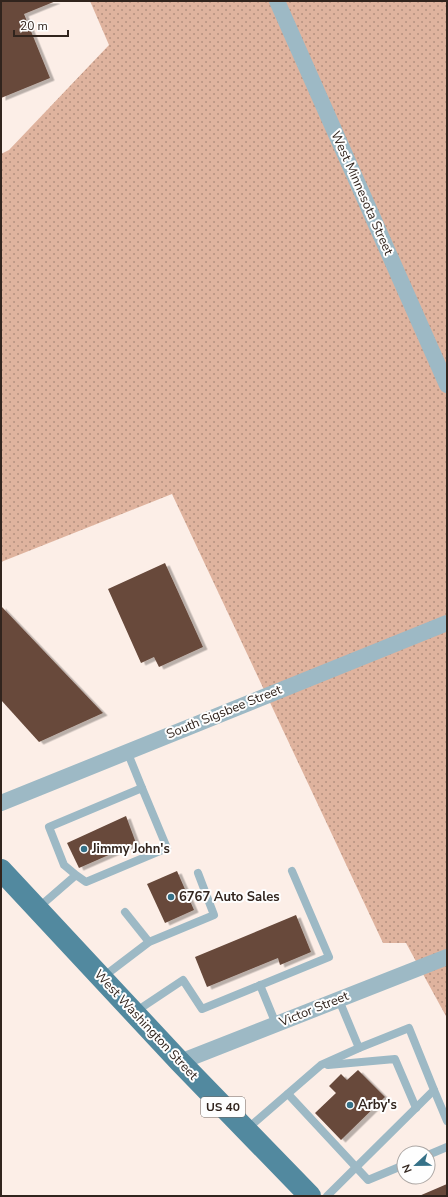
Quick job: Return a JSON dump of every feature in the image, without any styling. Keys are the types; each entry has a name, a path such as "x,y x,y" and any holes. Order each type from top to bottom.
{"main road":[{"name":"West Washington Street","path":"1,870 180,1062 310,1196"}],"street":[{"name":"West Minnesota Street","path":"277,1 441,356 447,385"},
{"name":"South Sigsbee Street","path":"1,803 447,623"},
{"name":"Victor Street","path":"180,1062 447,957"}],"lane":[{"path":"127,751 167,848 86,882 64,865 49,827 142,788"},
{"path":"134,1012 183,980 202,1008 329,957 292,871"},
{"path":"102,978 149,942 214,915 198,873"},
{"path":"38,909 76,874"},
{"path":"125,912 149,942"},
{"path":"260,985 276,1024"},
{"path":"338,1000 359,1048"},
{"path":"246,1130 321,1065 409,1028 447,1121"},
{"path":"321,1065 395,1058 416,1108"},
{"path":"327,1196 434,1090"},
{"path":"288,1094 368,1180 396,1168"},
{"path":"436,1152 447,1147"}],"shaded area":[{"path":"90,1 447,1 447,1018 406,943 383,943 172,494 1,562 1,154 9,150 109,45"}],"building":[{"path":"1,1 56,1 24,14 50,78 1,98"},
{"path":"165,563 203,647 159,667 154,657 141,663 108,589"},
{"path":"1,606 103,713 39,742 1,700"},
{"path":"126,816 136,843 79,868 67,843"},
{"name":"6767 Auto Sales","path":"177,871 194,910 165,923 147,884"},
{"path":"296,915 311,952 280,965 278,958 207,987 195,957"},
{"name":"Arby's","path":"358,1070 385,1097 341,1140 315,1113 336,1093 329,1086 341,1074 347,1080"},
{"path":"447,1184 447,1196 419,1196"}],"place":[{"name":"Jimmy John's","path":"84,849"},
{"name":"6767 Auto Sales","path":"171,897"},
{"name":"Arby's","path":"350,1105"}]}
